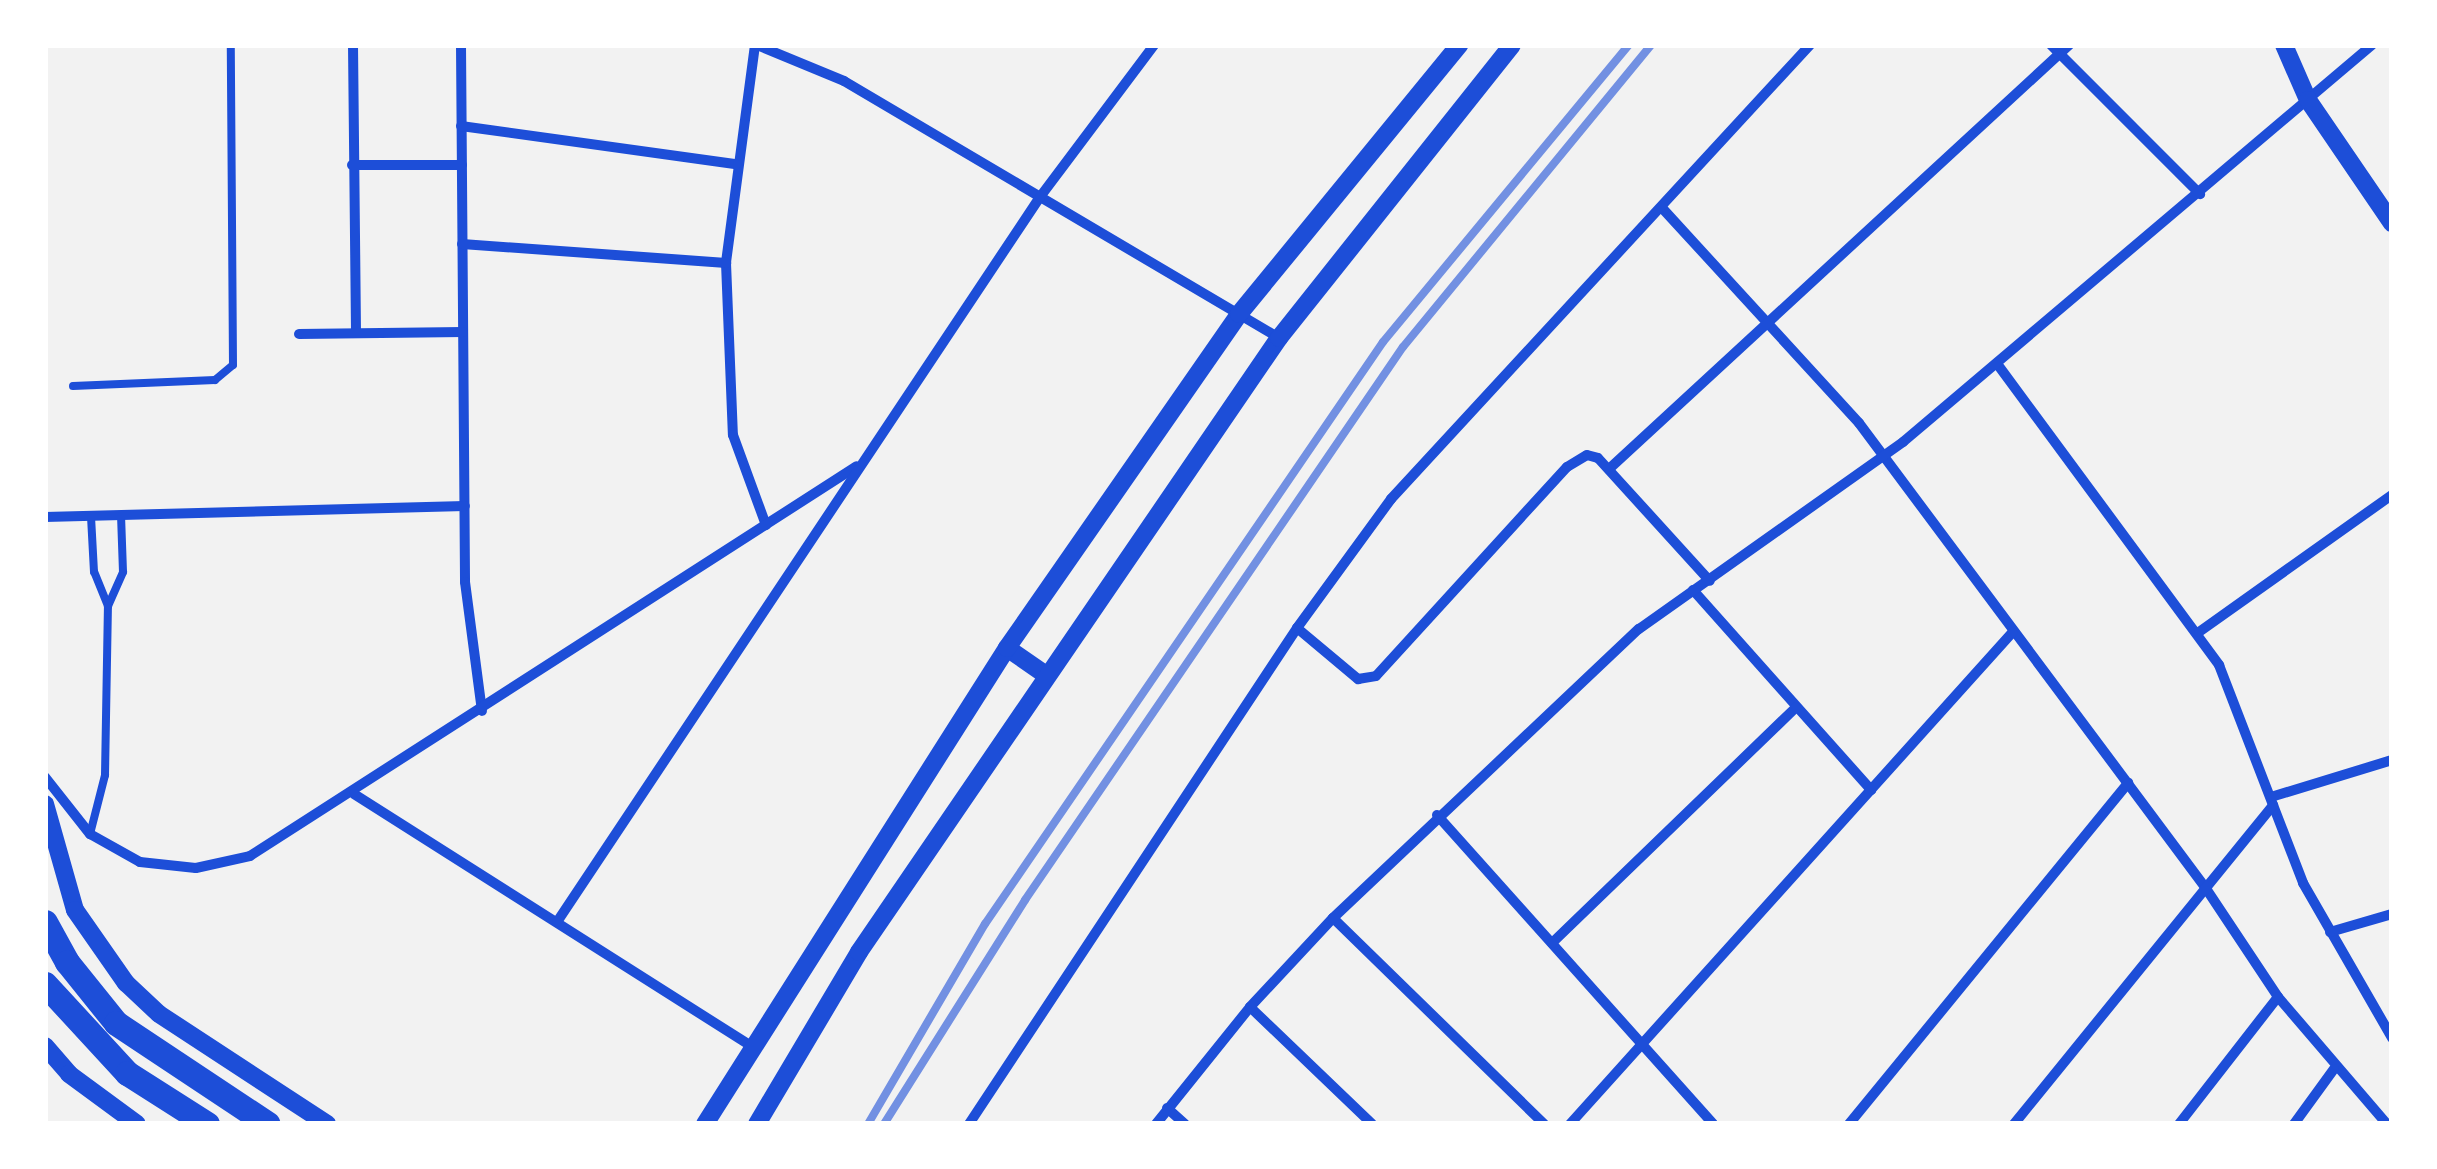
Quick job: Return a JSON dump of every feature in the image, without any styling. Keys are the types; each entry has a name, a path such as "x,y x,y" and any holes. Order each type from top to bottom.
{"main road":[{"path":"45,922 67,962 116,1023 268,1124"},
{"path":"45,984 116,1064 207,1124"}],"street":[{"path":"353,45 356,333"},
{"path":"461,45 468,615 482,711"},
{"path":"766,525 733,435 726,264 736,164 756,45 844,81 1279,338"},
{"path":"556,922 1040,196 1154,45"},
{"path":"705,1124 751,1046 1008,648 1239,314 1459,45"},
{"path":"757,1124 859,952 1279,338 1512,45"},
{"path":"969,1124 1297,628 1444,436 1663,208 1810,45"},
{"path":"2284,45 2308,100 2392,223"},
{"path":"1156,1124 1250,1007 1332,918 1436,815 1639,629 1884,455 1998,364 2372,45"},
{"path":"1609,470 2060,48 2200,194"},
{"path":"461,126 736,164"},
{"path":"352,165 462,165"},
{"path":"1663,208 1884,455 2012,633 2204,886 2278,996 2334,1069 2387,1124"},
{"path":"462,244 726,264"},
{"path":"299,334 463,332"},
{"path":"1998,364 2199,632 2240,707 2272,801 2330,932 2388,1025 2392,1038"},
{"path":"1297,628 1358,679 1368,680 1575,458 1598,458 1710,581"},
{"path":"45,777 90,834 140,862 223,864 250,856 354,794 863,462"},
{"path":"2199,632 2392,496"},
{"path":"45,517 465,506"},
{"path":"1692,590 1871,790"},
{"path":"1570,1124 2012,633"},
{"path":"1008,648 1046,676"},
{"path":"1552,943 1796,707"},
{"path":"2014,1124 2272,801 2392,760"},
{"path":"1849,1124 2128,783"},
{"path":"354,794 751,1046"},
{"path":"45,804 75,910 126,983 159,1014 328,1124"},
{"path":"1436,815 1712,1124"},
{"path":"2330,932 2392,914"},
{"path":"1332,918 1544,1124"},
{"path":"2180,1124 2278,996"},
{"path":"1250,1007 1372,1124"},
{"path":"45,1046 69,1074 136,1124"},
{"path":"2294,1124 2334,1069"},
{"path":"1167,1108 1185,1124"}],"lane":[{"path":"73,386 215,380 233,365 231,45"},
{"path":"108,606 124,572 121,515"},
{"path":"90,834 105,775 108,606 94,572 92,517"}],"railway":[{"path":"868,1124 985,924 1383,342 1629,45"},
{"path":"884,1124 1025,900 1403,347 1651,45"}]}
